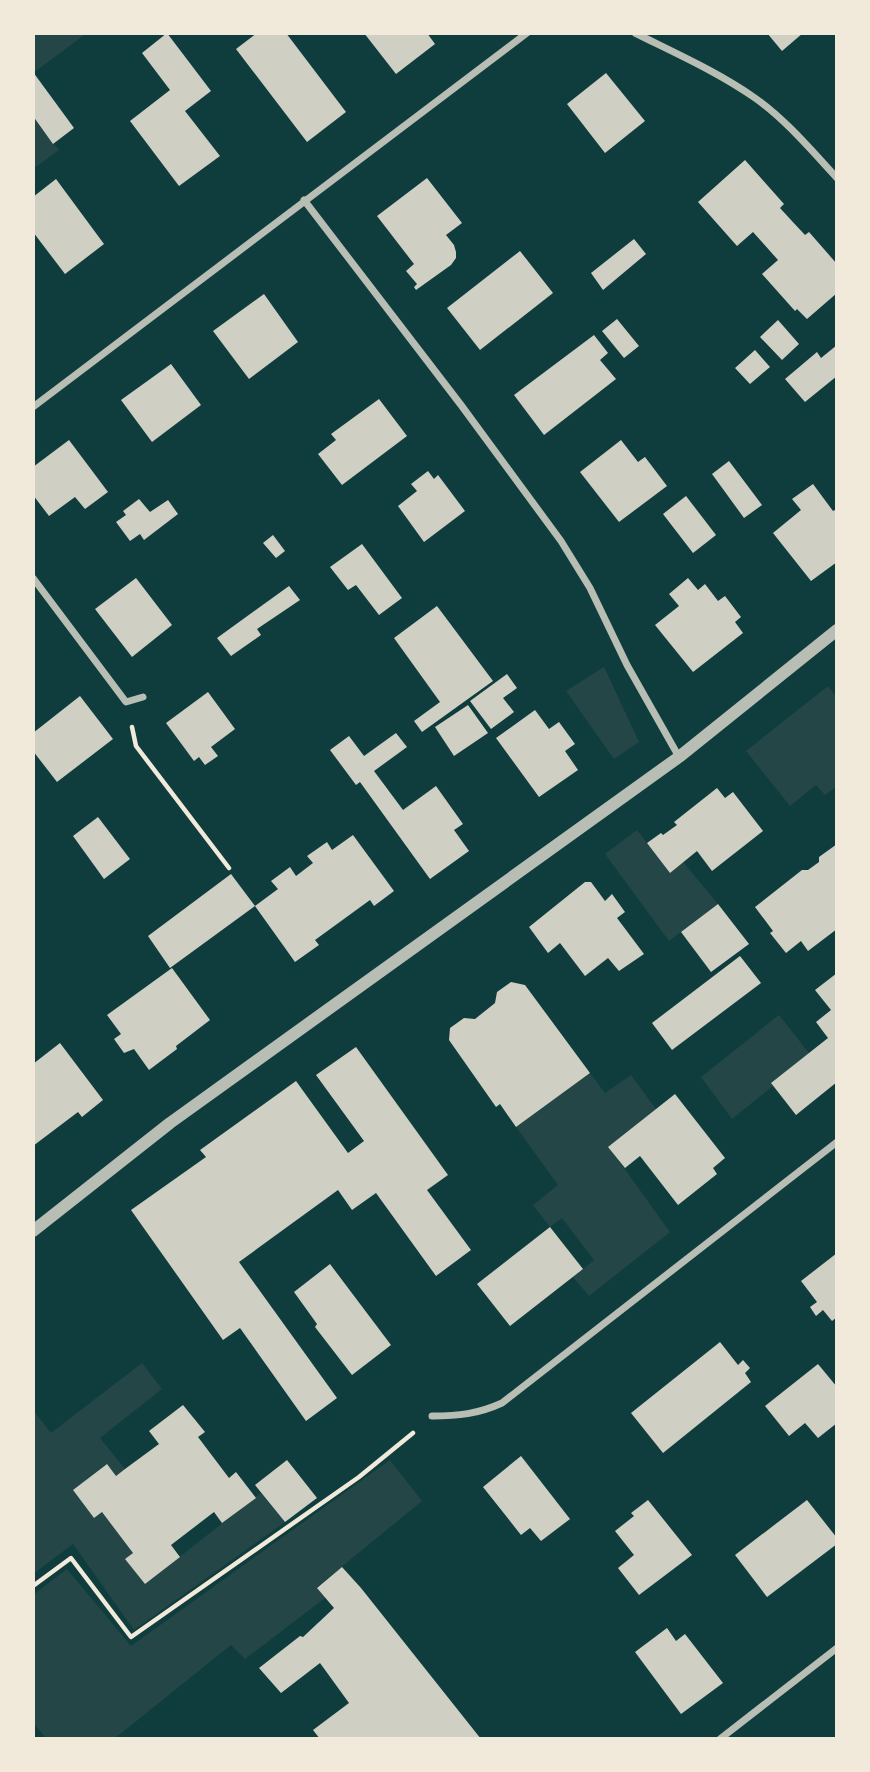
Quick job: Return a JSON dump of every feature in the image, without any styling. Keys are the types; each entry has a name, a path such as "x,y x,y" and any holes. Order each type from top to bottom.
{"street":[{"path":"33,407 527,33"},
{"path":"635,33 687,58 756,99 799,136 837,178"},
{"path":"304,200 494,448 561,541 590,587 627,665 678,757"},
{"path":"33,578 126,702 143,697"},
{"path":"33,1231 170,1123 678,757 837,630"},
{"path":"432,1416 462,1416 484,1412 502,1403 837,1142"},
{"path":"720,1739 837,1648"}],"path":[{"path":"126,702 136,746 229,868"},
{"path":"33,1586 71,1558 131,1637 359,1477 432,1416"}],"shaded area":[{"path":"33,33 87,33 33,73"},
{"path":"33,116 59,150 33,169"},
{"path":"604,667 639,742 614,759 566,691"},
{"path":"828,686 837,698 837,786 825,795 816,785 790,806 746,751"},
{"path":"637,830 670,872 683,862 718,904 669,941 605,854"},
{"path":"779,1015 809,1053 732,1119 701,1077"},
{"path":"590,1073 605,1093 631,1075 656,1109 609,1147 670,1232 589,1296 573,1277 594,1260 562,1218 550,1227 533,1205 558,1185 516,1127"},
{"path":"142,1363 162,1389 100,1438 125,1469 116,1476 106,1464 73,1490 94,1518 102,1512 133,1553 126,1559 145,1584 261,1493 285,1522 134,1630 73,1544 33,1574 33,1410 51,1433"},
{"path":"390,1460 422,1501 317,1587 325,1598 245,1659 231,1645 114,1739 47,1739 33,1723 33,1595 67,1569 131,1646"}],"building":[{"path":"167,33 211,91 185,111 220,156 179,186 130,121 170,90 142,53"},
{"path":"257,33 286,33 346,112 307,142 236,49"},
{"path":"364,33 427,33 435,44 396,74"},
{"path":"767,33 803,33 782,51"},
{"path":"33,72 74,128 53,144 33,116"},
{"path":"606,73 645,121 605,153 567,104"},
{"path":"745,160 784,204 780,208 805,235 809,232 837,264 837,293 807,319 797,309 795,311 762,274 778,260 753,232 737,246 698,202"},
{"path":"427,178 462,223 446,235 454,245 456,258 451,265 416,290 414,287 417,284 406,271 414,264 377,216"},
{"path":"56,179 104,244 65,274 33,232 33,197"},
{"path":"634,239 646,254 603,290 591,273"},
{"path":"520,251 553,293 480,350 447,308"},
{"path":"264,294 298,342 249,379 213,331"},
{"path":"617,319 639,346 624,358 602,331"},
{"path":"778,320 799,344 782,360 760,337"},
{"path":"594,335 608,353 600,360 616,379 544,435 514,395"},
{"path":"837,345 837,376 805,402 785,379 817,352 821,358"},
{"path":"755,350 770,367 750,384 735,368"},
{"path":"171,364 201,405 152,442 121,400"},
{"path":"379,399 407,436 342,485 318,454 336,440 331,434"},
{"path":"69,440 108,492 85,509 75,497 49,516 33,495 33,467"},
{"path":"621,440 638,462 645,457 667,486 619,522 580,472"},
{"path":"729,461 762,505 744,518 712,474"},
{"path":"428,471 434,479 438,475 465,511 424,542 398,506 417,491 411,484"},
{"path":"813,484 833,511 837,509 837,562 811,581 773,533 801,510 792,499"},
{"path":"686,496 716,535 693,553 663,514"},
{"path":"139,499 150,512 168,500 178,514 144,540 140,534 130,541 116,522 126,515 123,511"},
{"path":"273,535 285,551 276,558 263,543"},
{"path":"362,544 402,598 379,615 356,585 348,590 330,567"},
{"path":"136,578 172,625 132,657 95,609"},
{"path":"688,578 698,590 705,584 718,601 725,596 741,617 735,622 743,633 693,672 655,625 679,606 669,594"},
{"path":"289,586 300,600 257,629 261,635 231,656 217,638"},
{"path":"437,606 493,681 422,732 414,721 440,702 394,638"},
{"path":"507,674 517,688 503,698 514,712 491,729 470,701"},
{"path":"208,692 235,729 211,747 218,756 205,765 199,757 194,761 166,723"},
{"path":"80,696 113,739 57,782 33,751 33,733"},
{"path":"468,705 488,733 454,756 435,727"},
{"path":"535,710 549,729 559,722 575,744 565,751 578,770 539,797 496,738"},
{"path":"396,733 407,747 374,771 403,810 436,786 463,824 454,830 469,851 430,879 360,782 356,785 330,750 349,736 364,756"},
{"path":"717,788 725,798 733,792 763,831 712,871 697,851 670,873 647,843 677,825 674,822"},
{"path":"98,817 130,859 104,879 73,836"},
{"path":"353,835 394,891 374,906 370,900 315,940 319,945 295,962 255,906 278,889 271,881 290,867 296,876 313,863 307,856 327,842 332,850"},
{"path":"837,844 837,929 808,951 801,941 786,953 755,907 802,870 808,870 819,862 819,857"},
{"path":"231,874 255,906 170,968 148,936"},
{"path":"585,882 591,882 605,901 612,894 625,912 617,918 644,954 619,971 608,958 585,976 560,943 548,953 529,927"},
{"path":"718,904 749,944 711,972 681,932"},
{"path":"740,956 761,983 672,1050 652,1023"},
{"path":"172,968 210,1020 149,1070 134,1049 124,1053 114,1039 121,1034 107,1015"},
{"path":"837,973 837,1082 796,1115 771,1083 828,1038 816,1022 831,1010 815,990"},
{"path":"511,982 525,985 590,1073 516,1127 500,1104 496,1107 449,1040 450,1028 464,1018 475,1019 495,1003 497,992"},
{"path":"60,1043 103,1100 82,1117 78,1112 33,1146 33,1064"},
{"path":"356,1047 448,1175 427,1190 471,1250 436,1276 376,1193 352,1210 338,1190 239,1262 337,1398 306,1421 240,1328 223,1340 131,1210 206,1157 200,1150 296,1081 348,1153 364,1141 316,1075"},
{"path":"675,1094 725,1158 713,1168 717,1174 678,1205 640,1156 625,1168 608,1147"},
{"path":"550,1227 583,1269 510,1326 477,1284"},
{"path":"837,1253 837,1317 832,1321 823,1310 816,1316 810,1307 817,1302 801,1281"},
{"path":"330,1264 391,1345 352,1375 315,1327 317,1324 294,1292"},
{"path":"720,1342 738,1365 743,1360 750,1368 745,1373 751,1382 663,1453 631,1413"},
{"path":"818,1364 837,1387 837,1423 818,1438 805,1423 789,1436 765,1406"},
{"path":"183,1405 205,1432 198,1437 229,1478 236,1472 256,1498 222,1523 214,1512 171,1545 180,1557 145,1584 125,1559 133,1553 102,1512 94,1518 73,1490 107,1464 116,1476 159,1444 149,1431"},
{"path":"521,1456 570,1519 541,1541 530,1528 521,1535 483,1487"},
{"path":"287,1460 317,1498 285,1522 255,1485"},
{"path":"648,1500 692,1555 639,1595 618,1568 634,1555 615,1531 634,1516 631,1513"},
{"path":"807,1500 837,1538 837,1544 767,1597 735,1555"},
{"path":"342,1567 481,1739 320,1739 313,1730 349,1703 320,1663 281,1693 259,1668 300,1636 303,1637 334,1608 317,1588"},
{"path":"667,1628 676,1641 685,1634 723,1683 681,1714 635,1652"}]}
